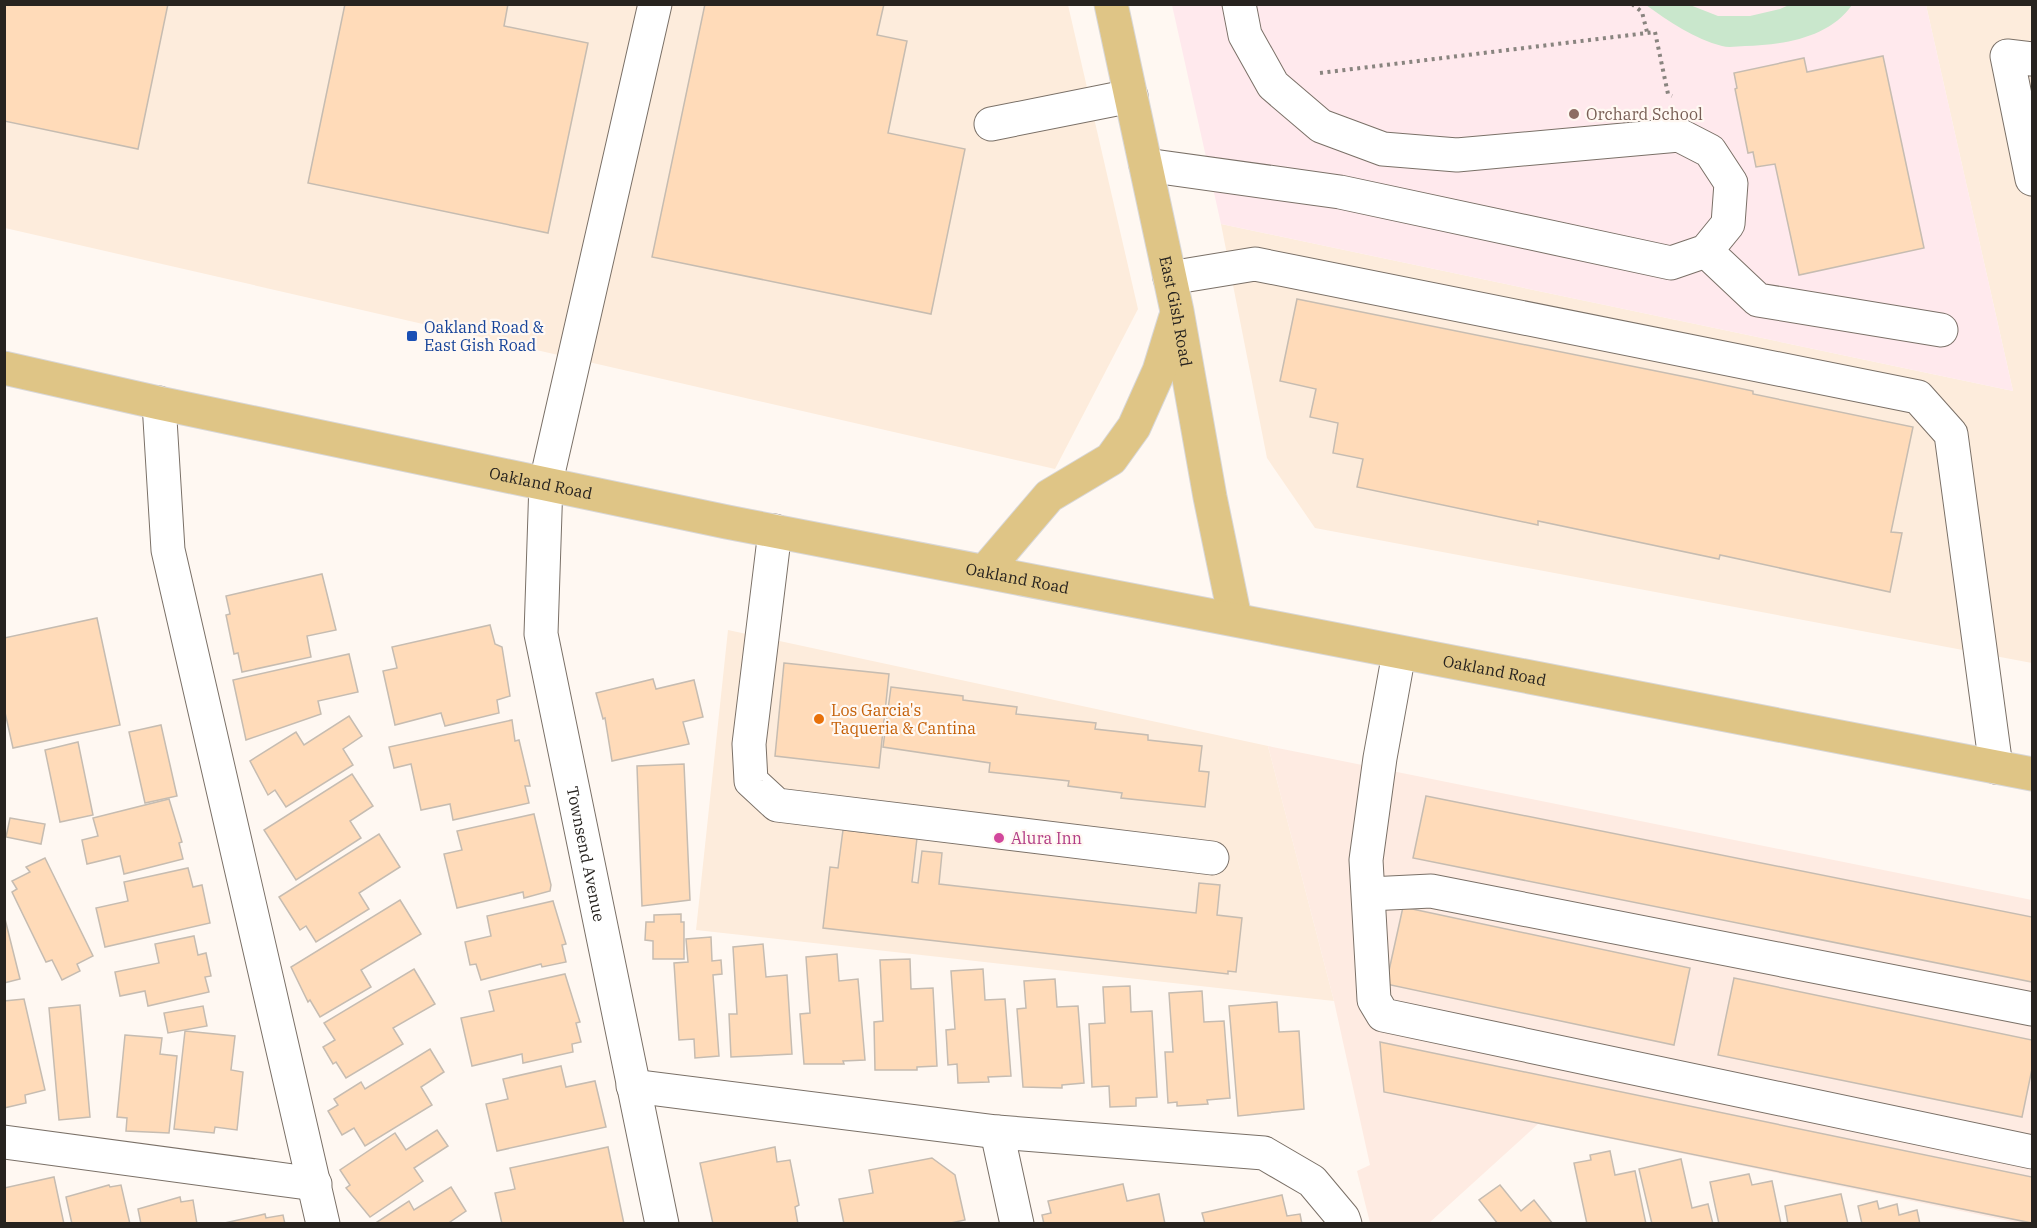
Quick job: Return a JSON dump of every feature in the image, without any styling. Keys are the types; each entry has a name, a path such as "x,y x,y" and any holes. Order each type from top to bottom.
{"main road":[{"name":"East Gish Road","path":"1111,4 1177,311 1210,497 1235,618"},
{"path":"985,572 1049,496 1111,459 1123,443 1134,427 1159,371 1177,311"},
{"name":"Oakland Road","path":"4,368 159,403 775,531 1235,618 1399,653 2032,774"}],"street":[{"name":"Townsend Avenue","path":"654,4 546,482 541,634 662,1224"},
{"path":"1146,165 1340,192 1671,263 1706,251 1728,224 1731,183 1710,152 1679,135 1457,155 1383,149 1321,126 1273,86 1245,35 1239,4"},
{"path":"2032,59 2007,56 2032,178"},
{"path":"991,124 1131,96"},
{"path":"1706,251 1758,300 1941,330"},
{"path":"1170,278 1256,264 1918,397 1951,434 1996,767"},
{"path":"159,403 168,550 323,1224"},
{"path":"775,531 748,744 751,781 777,805 1212,858"},
{"path":"1399,653 1380,758 1366,860 1374,1000 1383,1015 2032,1152"},
{"path":"1369,894 1431,891 2032,1009"},
{"path":"633,1086 997,1132 1264,1153 1312,1181 1343,1218 1345,1224"},
{"path":"997,1132 1017,1224"},
{"path":"4,1142 315,1184"}],"path":[{"path":"1632,4 1642,12 1647,32"},
{"path":"1311,67 1321,73 1655,32 1668,94 1676,97"}],"shaded area":[{"path":"5,5 1068,5 1138,309 1055,469 5,228"},
{"name":"Orchard School","path":"1172,5 1926,5 2013,391 1221,224"},
{"path":"1926,5 2032,5 2032,663 1315,528 1267,458 1221,224 2013,391"},
{"name":"Alura Inn","path":"728,630 1268,746 1334,1001 696,930"},
{"path":"1268,746 2032,900 2032,1223 2019,1223 1538,1124 1429,1223 1370,1223 1357,1171 1370,1165 1334,1001"}],"green space":[{"path":"1646,5 1690,5 1718,16 1750,16 1789,5 1852,5 1831,25 1804,37 1775,44 1731,47 1712,43 1692,34"}],"building":[{"path":"4,4 168,4 138,149 4,121"},
{"path":"345,4 508,4 504,26 588,43 548,233 308,183"},
{"path":"705,4 884,4 877,35 907,41 888,133 965,149 931,314 652,257"},
{"path":"1883,56 1924,248 1799,275 1775,164 1756,167 1753,152 1748,153 1734,73 1804,58 1807,72"},
{"path":"1297,299 1696,379 1753,391 1753,394 1913,427 1891,532 1902,533 1890,592 1720,555 1719,559 1538,521 1538,525 1357,487 1363,459 1333,453 1338,423 1310,417 1316,389 1280,381"},
{"path":"322,574 336,630 307,636 311,657 242,672 238,653 234,654 226,615 230,614 226,596"},
{"path":"97,618 120,725 13,748 4,708 4,638"},
{"path":"490,625 495,644 502,647 510,696 497,700 499,713 445,726 441,713 395,725 383,671 397,668 392,647"},
{"path":"349,654 358,692 318,701 321,714 246,740 233,680"},
{"path":"784,663 889,674 879,768 775,756"},
{"path":"653,679 656,689 694,680 703,717 683,722 689,744 612,761 605,718 603,719 596,693"},
{"path":"891,687 963,696 963,700 1017,707 1016,714 1096,723 1095,729 1148,735 1148,740 1202,746 1199,771 1209,772 1205,807 1121,798 1122,793 1068,786 1069,781 989,772 990,763 883,747"},
{"path":"349,716 362,736 343,749 353,765 286,807 275,790 268,795 250,761 296,732 304,745"},
{"path":"512,720 515,741 519,740 530,786 525,786 529,803 453,820 450,804 421,810 411,764 394,768 389,747"},
{"path":"161,725 177,796 145,803 129,732"},
{"path":"78,742 93,815 60,822 45,750"},
{"path":"684,764 690,900 642,906 637,766"},
{"path":"352,774 373,806 350,821 361,838 296,880 264,830"},
{"path":"1426,796 2032,917 2032,982 1413,858"},
{"path":"169,799 182,842 179,843 183,859 124,874 120,856 87,864 82,840 98,836 93,818"},
{"path":"534,814 551,885 550,891 524,898 523,892 457,908 444,854 462,850 457,831"},
{"path":"10,818 45,824 41,844 6,837"},
{"path":"843,830 917,838 912,882 918,883 922,851 942,853 939,884 1196,913 1199,883 1220,885 1217,915 1242,918 1236,972 1228,971 1228,974 823,928 830,867 838,868"},
{"path":"379,834 400,867 359,893 369,909 316,942 306,926 300,930 279,897"},
{"path":"45,858 93,956 77,964 80,971 62,980 52,960 46,962 12,892 17,889 12,881 30,872 26,867"},
{"path":"188,868 193,887 202,885 210,923 105,947 96,908 128,901 124,882"},
{"path":"400,900 421,934 361,970 371,987 320,1017 310,1000 308,1002 291,967"},
{"path":"553,901 566,944 562,945 566,962 542,967 541,964 481,980 476,964 470,965 465,942 491,936 487,916"},
{"path":"1403,907 1690,968 1674,1045 1386,984"},
{"path":"681,914 681,922 684,922 684,959 653,959 653,941 645,940 646,922 654,922 654,915"},
{"path":"4,915 20,979 4,983"},
{"path":"194,936 198,955 206,953 211,976 205,977 209,992 148,1006 145,991 120,996 115,972 159,963 155,944"},
{"path":"711,937 712,961 721,960 722,974 713,975 719,1056 695,1058 694,1039 679,1040 674,963 688,962 686,939"},
{"path":"763,944 766,977 787,975 792,1054 731,1057 729,1014 737,1014 733,947"},
{"path":"837,954 839,981 858,979 865,1060 843,1061 844,1064 804,1064 800,1014 810,1013 806,957"},
{"path":"910,959 911,989 933,988 937,1066 917,1067 917,1070 875,1070 874,1022 883,1021 880,960"},
{"path":"414,969 435,1004 393,1028 403,1044 346,1078 336,1062 333,1064 323,1047 335,1040 324,1023"},
{"path":"983,969 985,1000 1005,999 1011,1076 988,1077 989,1082 958,1083 957,1064 948,1065 946,1030 955,1029 951,971"},
{"path":"565,974 580,1022 576,1023 581,1042 572,1044 573,1052 523,1063 522,1054 472,1066 461,1018 494,1011 489,991"},
{"path":"1734,978 2032,1040 2032,1069 2022,1117 1718,1055"},
{"path":"1055,979 1057,1007 1078,1006 1084,1083 1062,1085 1062,1088 1023,1087 1017,1009 1026,1008 1024,981"},
{"path":"1130,986 1131,1012 1152,1011 1157,1097 1136,1098 1136,1106 1110,1107 1109,1086 1092,1087 1089,1024 1105,1023 1103,987"},
{"path":"1202,991 1204,1022 1224,1021 1230,1098 1207,1100 1208,1104 1177,1106 1177,1102 1168,1103 1165,1052 1173,1052 1169,993"},
{"path":"24,999 45,1090 25,1095 26,1103 4,1108 4,1001"},
{"path":"1277,1002 1279,1032 1299,1031 1304,1109 1238,1116 1229,1006"},
{"path":"80,1005 90,1117 59,1120 49,1008"},
{"path":"203,1006 207,1026 168,1033 164,1013"},
{"path":"185,1031 235,1036 231,1070 243,1072 237,1130 215,1127 214,1133 174,1129"},
{"path":"125,1035 162,1038 160,1054 177,1056 169,1133 126,1131 127,1118 117,1117"},
{"path":"1380,1042 2032,1177 2032,1223 1384,1092"},
{"path":"430,1049 444,1072 421,1087 432,1105 365,1146 354,1128 342,1135 328,1111 338,1105 334,1099 361,1082 365,1089"},
{"path":"561,1066 566,1087 595,1081 606,1127 497,1151 486,1104 508,1099 503,1079"},
{"path":"437,1130 448,1146 414,1168 423,1181 370,1217 346,1188 350,1185 340,1170 395,1133 406,1150"},
{"path":"608,1147 624,1224 502,1224 495,1193 515,1189 510,1168"},
{"path":"775,1147 777,1162 790,1160 799,1205 795,1207 798,1224 713,1224 700,1163"},
{"path":"1610,1151 1615,1175 1635,1171 1646,1224 1587,1224 1574,1163 1591,1160 1590,1155"},
{"path":"932,1158 955,1175 965,1220 946,1224 844,1224 839,1199 873,1193 869,1170"},
{"path":"1681,1159 1692,1208 1708,1204 1713,1224 1652,1224 1639,1169"},
{"path":"1749,1174 1752,1185 1772,1181 1781,1224 1719,1224 1710,1182"},
{"path":"54,1177 64,1224 4,1224 4,1188"},
{"path":"1123,1184 1127,1201 1159,1194 1165,1224 1044,1224 1042,1215 1051,1213 1048,1201"},
{"path":"109,1185 110,1187 121,1185 130,1224 72,1224 66,1197"},
{"path":"1500,1185 1521,1211 1534,1200 1553,1224 1498,1224 1479,1200"},
{"path":"451,1187 466,1211 447,1224 374,1224 409,1201 414,1210"},
{"path":"1841,1194 1848,1224 1788,1224 1785,1206"},
{"path":"1282,1195 1287,1216 1300,1214 1302,1224 1205,1224 1202,1213"},
{"path":"180,1197 181,1202 193,1200 197,1224 141,1224 138,1209"},
{"path":"1877,1201 1879,1209 1897,1204 1899,1215 1917,1210 1920,1224 1862,1224 1858,1206"},
{"path":"265,1214 266,1218 283,1215 285,1224 220,1224"}],"place":[{"name":"Orchard School","path":"1574,114"},
{"name":"Oakland Road & East Gish Road","path":"412,336"},
{"name":"Los Garcia's Taqueria & Cantina","path":"819,719"},
{"name":"Alura Inn","path":"999,838"}]}
